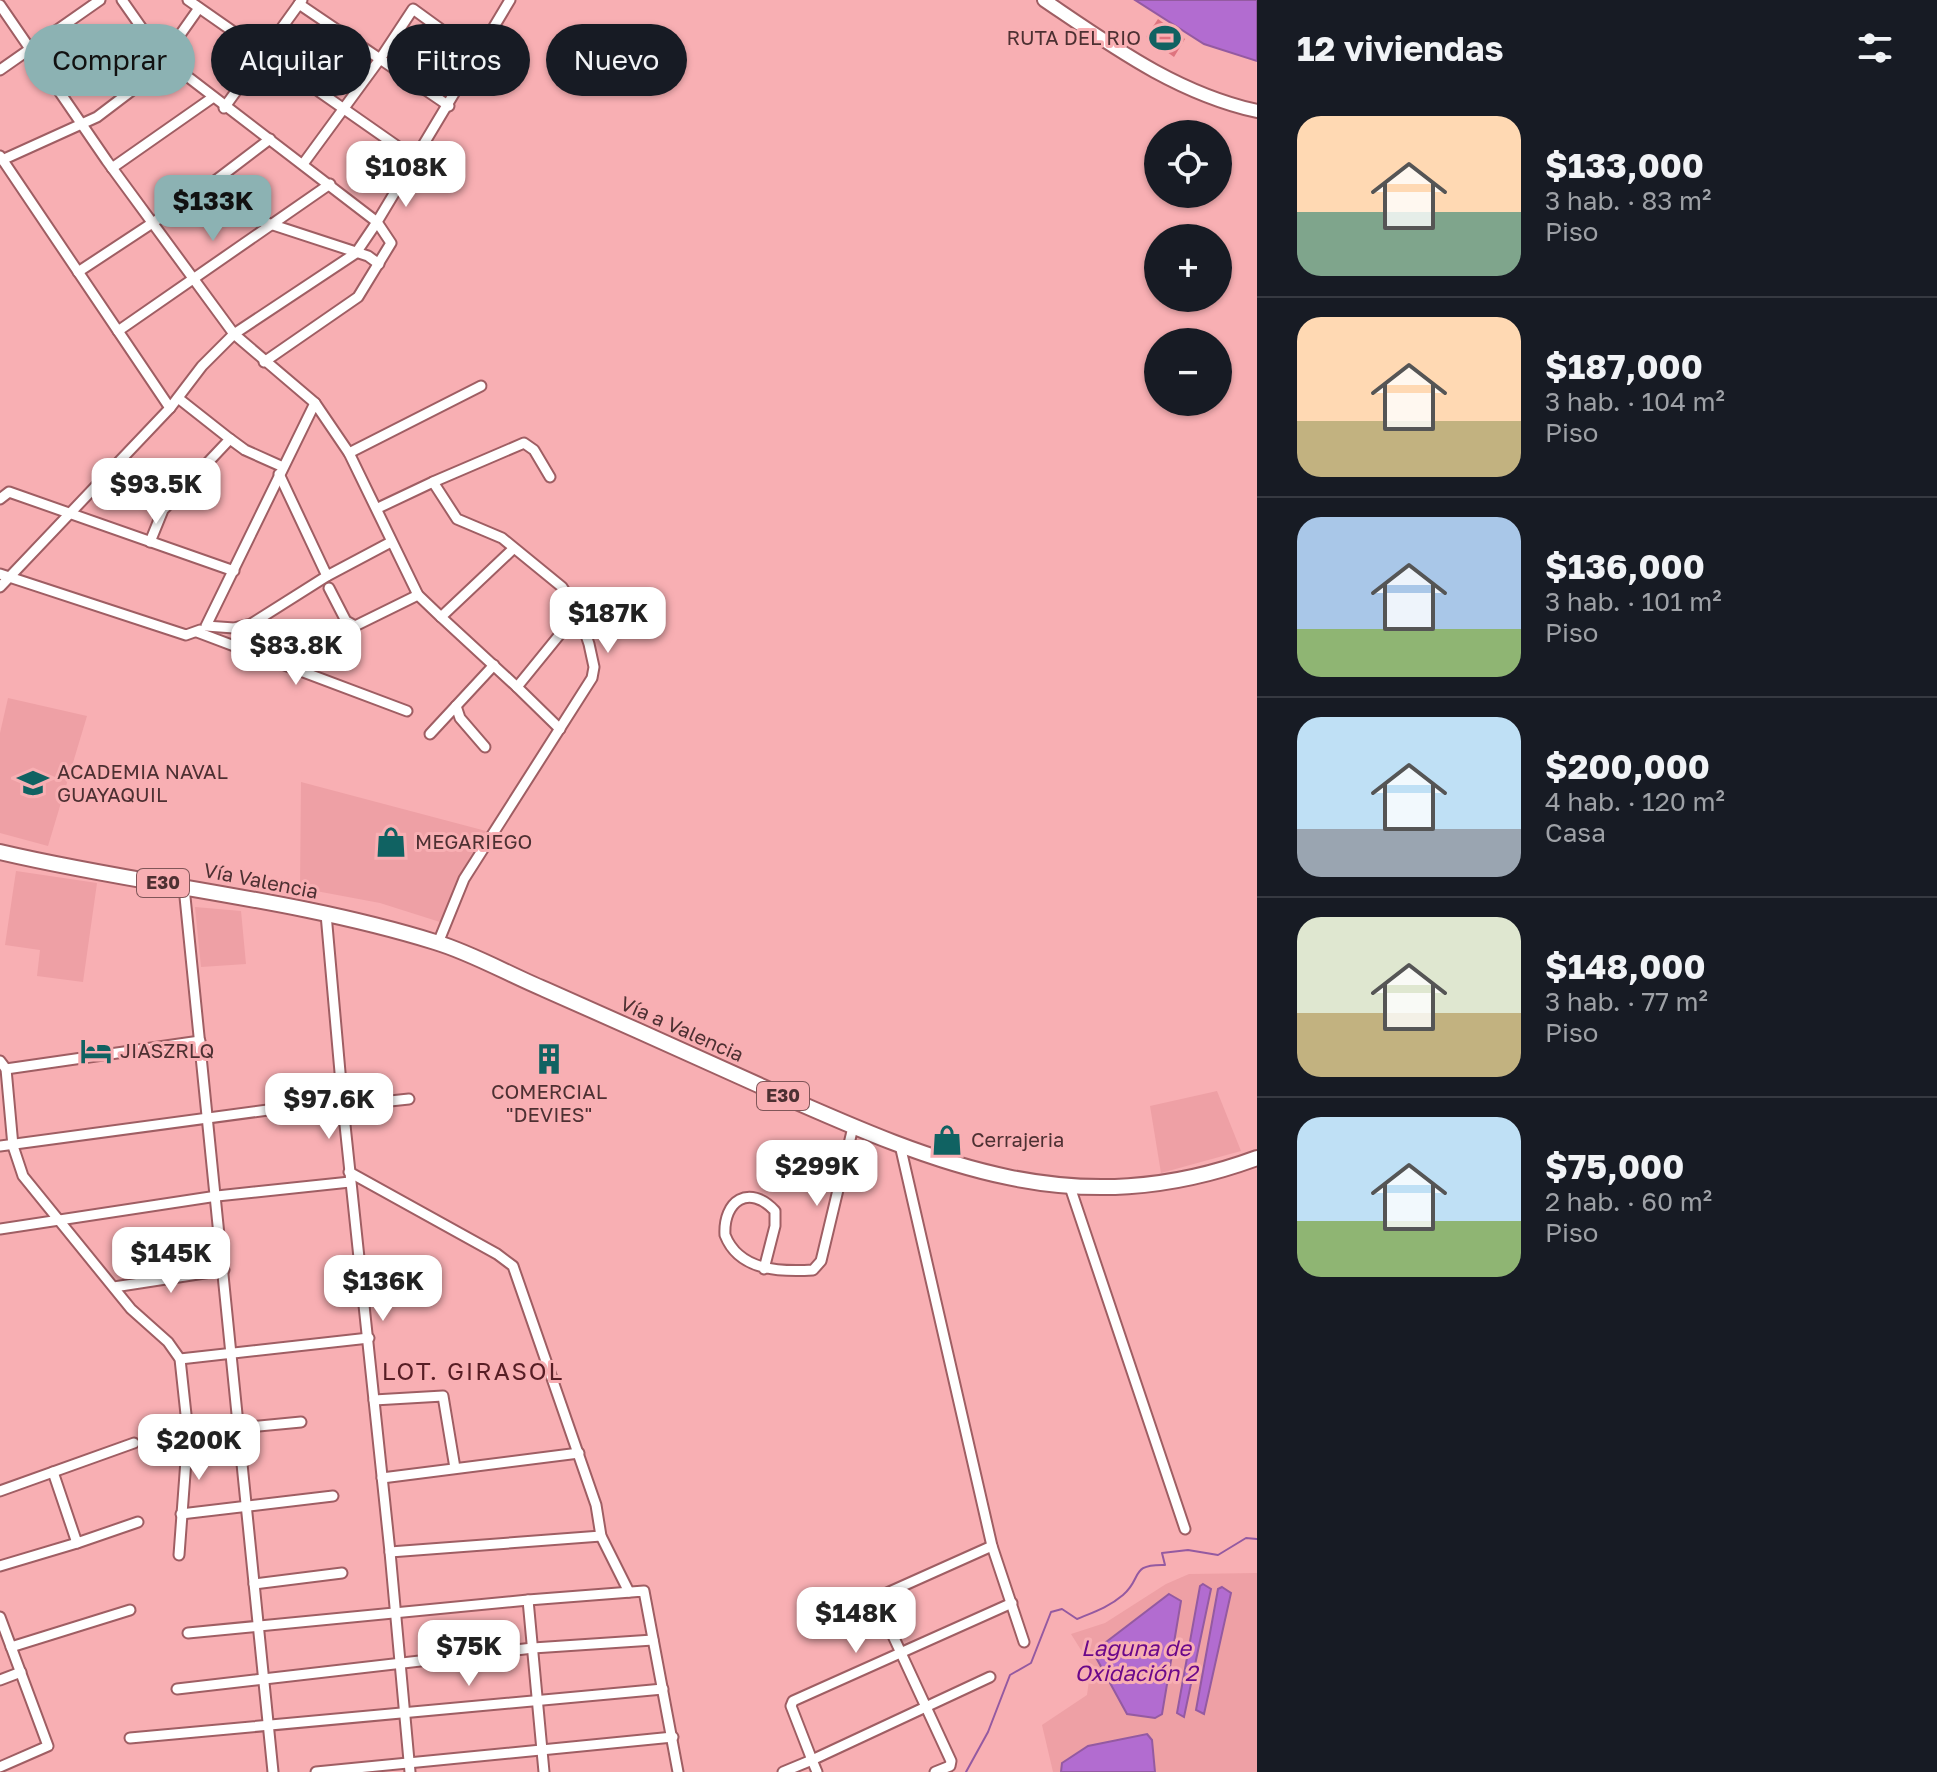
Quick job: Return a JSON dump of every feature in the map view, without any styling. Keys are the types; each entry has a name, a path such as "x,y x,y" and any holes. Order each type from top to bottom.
{"highway":[{"name":"Vía Valencia","path":"0,852 326,914"},
{"name":"Vía a Valencia","path":"326,914 438,943 853,1127 980,1172 1070,1187 1164,1184 1257,1158"}],"main road":[{"path":"1044,0 1170,81 1226,104 1257,111"}],"street":[{"path":"66,24 100,0"},
{"path":"122,0 139,24"},
{"path":"188,0 221,24"},
{"path":"497,24 510,0"},
{"path":"284,24 301,2 449,106"},
{"path":"0,5 24,39"},
{"path":"187,24 199,8"},
{"path":"403,24 413,9 434,24"},
{"path":"303,164 387,48"},
{"path":"0,70 24,54"},
{"path":"195,84 377,222 391,243 358,297 264,362"},
{"path":"63,96 234,334 315,403 349,453 418,595 560,729"},
{"path":"125,96 97,117 1,158 170,408"},
{"path":"224,108 232,96"},
{"path":"321,96 417,160"},
{"path":"0,587 170,408 234,334 356,253 455,96"},
{"path":"112,168 212,98"},
{"path":"78,272 191,198 270,139"},
{"path":"118,331 193,276 330,184"},
{"path":"191,198 356,253 379,264"},
{"path":"349,453 481,386"},
{"path":"178,398 245,450 281,470 327,576"},
{"path":"202,629 234,571 315,403"},
{"path":"150,542 163,510 230,439"},
{"path":"378,508 524,443 534,450 550,477"},
{"path":"433,482 457,519 502,538 556,581 578,612 594,673 464,879 438,943"},
{"path":"0,499 6,492 234,571"},
{"path":"220,641 327,576 391,542"},
{"path":"441,617 513,549"},
{"path":"0,574 186,635 202,629 251,624"},
{"path":"329,588 346,621 355,626 418,595"},
{"path":"517,687 578,612"},
{"path":"202,629 220,641 407,711"},
{"path":"430,734 494,665"},
{"path":"456,706 460,718 485,747"},
{"path":"184,887 273,1772"},
{"path":"326,914 349,1177 369,1338 409,1767"},
{"path":"179,1555 188,1433 180,1359 168,1342 131,1309 23,1176 13,1146 3,1065 200,1041"},
{"path":"0,1146 342,1103 409,1099"},
{"path":"764,1269 777,1217 764,1201 741,1196 731,1205 725,1235 734,1252 764,1269 809,1270 817,1267 853,1127"},
{"path":"900,1145 992,1546 1024,1642"},
{"path":"0,1229 349,1177 497,1254 513,1266 596,1505 601,1536 629,1592"},
{"path":"1070,1187 1185,1529"},
{"path":"114,1287 224,1270"},
{"path":"180,1359 369,1338"},
{"path":"374,1400 443,1396 455,1468"},
{"path":"188,1433 301,1422"},
{"path":"0,1491 134,1443"},
{"path":"382,1478 579,1453"},
{"path":"53,1472 77,1543"},
{"path":"181,1514 333,1496"},
{"path":"0,1566 138,1522"},
{"path":"390,1552 601,1536"},
{"path":"820,1623 992,1546"},
{"path":"254,1584 342,1573"},
{"path":"188,1633 644,1591 678,1772"},
{"path":"876,1599 951,1764 935,1772"},
{"path":"528,1600 544,1772"},
{"path":"817,1772 791,1706 793,1701 1012,1603"},
{"path":"11,1647 130,1610"},
{"path":"0,1617 48,1746 0,1767"},
{"path":"177,1689 533,1648 653,1640"},
{"path":"0,1680 21,1672"},
{"path":"783,1772 990,1677"},
{"path":"130,1738 538,1698 663,1689"},
{"path":"316,1772 409,1767 542,1748 673,1737"}],"shaded area":[{"name":"RUTA DEL RIO","path":"1158,19 1185,39 1174,57 1146,37"},
{"name":"ACADEMIA NAVAL GUAYAQUIL","path":"8,698 87,716 48,846 0,833 0,733"},
{"name":"MEGARIEGO","path":"301,782 486,831 462,871 440,922 380,903 300,888"},
{"path":"16,871 97,883 83,982 37,976 40,950 5,945"},
{"path":"195,907 241,911 246,964 201,967"},
{"path":"1217,1091 1241,1151 1161,1173 1150,1106"},
{"path":"418,1291 419,1305 389,1307 388,1294"},
{"path":"1257,1573 1257,1772 1053,1772 1042,1725 1087,1695 1091,1666 1071,1634 1105,1623 1166,1584 1189,1574"}],"water":[{"path":"1135,0 1257,0 1257,61 1204,44"},
{"path":"1203,1584 1211,1589 1184,1717 1177,1713 1200,1586"},
{"path":"1222,1587 1231,1593 1204,1714 1196,1710 1218,1589"},
{"name":"Laguna de Oxidación 2","path":"1169,1594 1181,1601 1162,1714 1155,1718 1127,1714 1093,1652"},
{"path":"1147,1734 1152,1740 1155,1772 1061,1772 1062,1763 1088,1746"}],"waterway":[{"path":"966,1772 988,1732 1010,1675 1031,1663 1051,1612 1062,1609 1077,1619 1107,1606 1129,1589 1141,1570 1165,1565 1162,1553 1188,1550 1218,1555 1246,1538 1257,1539"}],"place":[{"name":"RUTA DEL RIO","path":"1165,38"},
{"name":"ACADEMIA NAVAL GUAYAQUIL","path":"33,783"},
{"name":"MEGARIEGO","path":"391,842"},
{"name":"JIASZRLQ","path":"96,1051"},
{"name":"COMERCIAL \"DEVIES\"","path":"549,1059"},
{"name":"Cerrajeria","path":"947,1140"}],"district":[{"name":"LOT. GIRASOL","path":"473,1372"}]}
